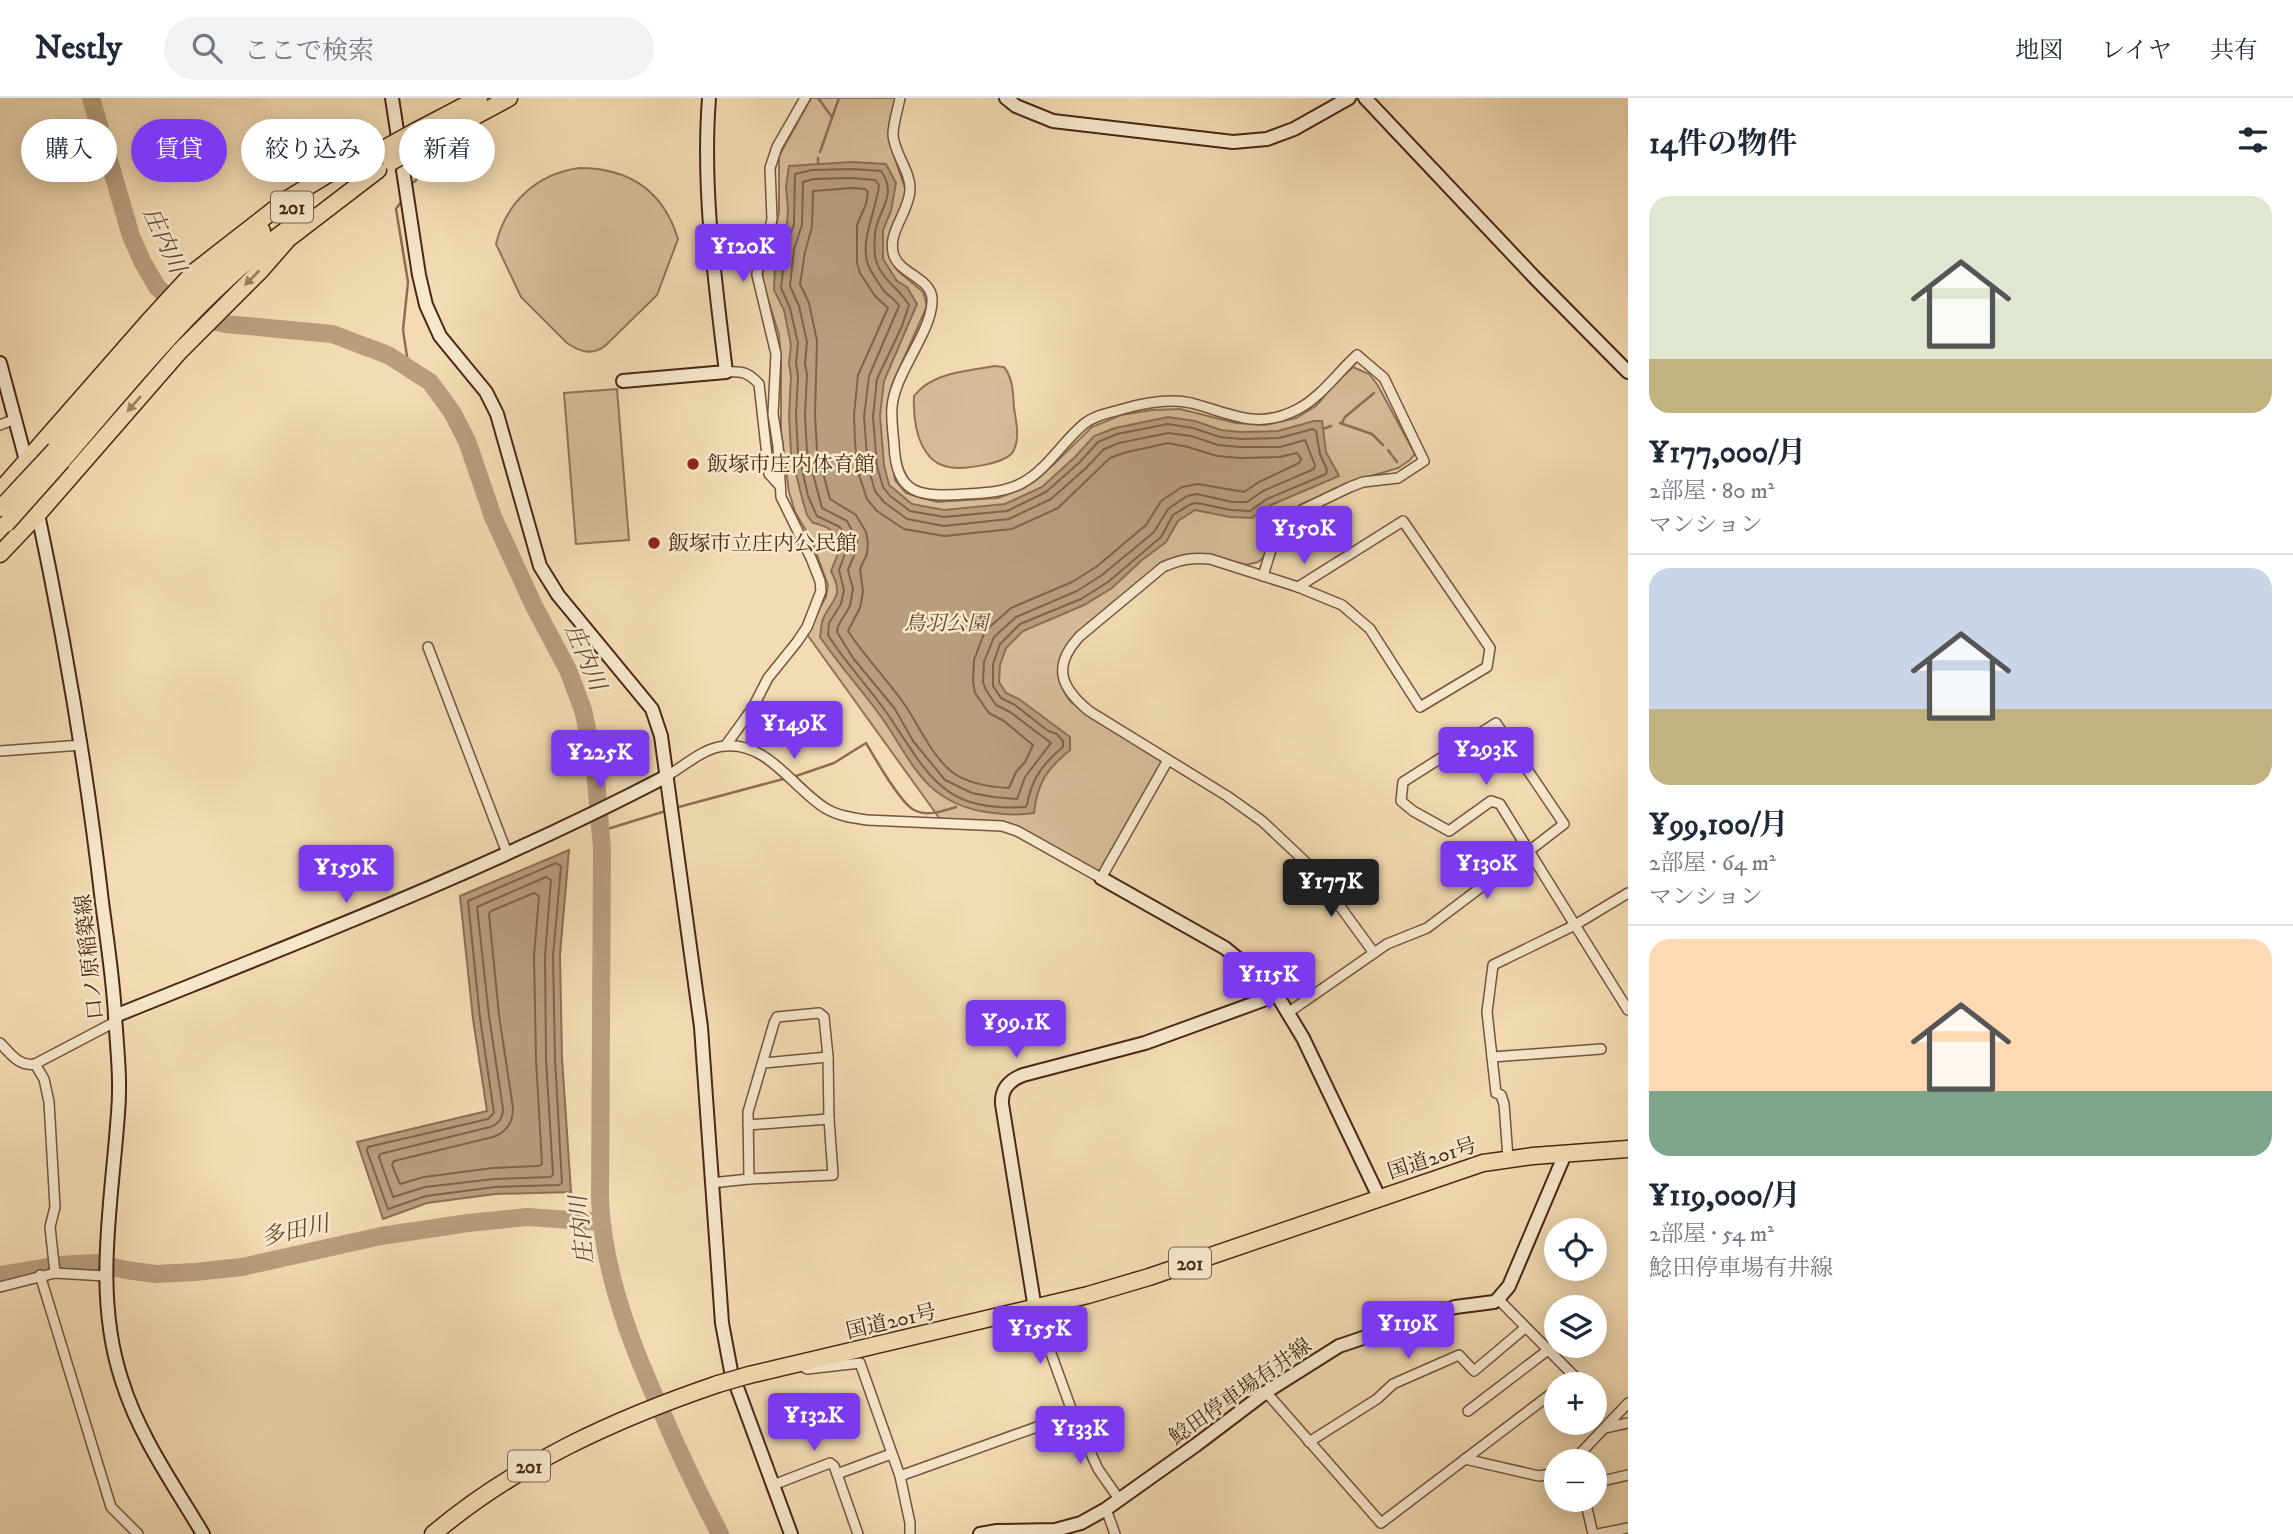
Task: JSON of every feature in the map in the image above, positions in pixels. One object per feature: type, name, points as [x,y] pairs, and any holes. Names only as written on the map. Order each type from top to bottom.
[{"type":"highway","name":"201","points":[[447,119],[479,98]]},
{"type":"highway","name":"201","points":[[461,119],[509,98]]},
{"type":"highway","points":[[0,554],[38,514],[205,281],[289,198],[315,182]]},
{"type":"highway","name":"201","points":[[2,518],[163,337],[205,281],[268,243],[350,182]]},
{"type":"highway","points":[[0,491],[26,461],[163,337],[230,300],[288,239],[355,182]]},
{"type":"highway","name":"国道201号","points":[[433,1534],[483,1496],[531,1465],[585,1436],[718,1384],[1035,1308],[1149,1277],[1457,1171],[1508,1158],[1628,1149]]},
{"type":"street","points":[[392,98],[419,275],[426,304],[440,336],[486,392],[497,414],[540,566],[558,595],[652,709],[661,736],[701,1027],[722,1323],[731,1371],[791,1534]]},
{"type":"street","points":[[726,745],[752,709],[768,678],[807,626],[821,591],[811,558],[781,497],[773,414],[776,354],[757,275],[759,254],[772,219],[770,168],[777,147],[805,98]]},
{"type":"street","points":[[900,98],[893,135],[910,186],[909,200],[893,235],[892,249],[900,264],[926,285],[932,299],[929,316],[897,386],[892,406],[894,459],[897,473],[906,486],[912,490],[940,495],[1004,490],[1034,476],[1084,424],[1099,415],[1131,407],[1165,401],[1190,403],[1225,415],[1252,420],[1275,418],[1314,398],[1357,355],[1384,378],[1424,461],[1398,478],[1357,484],[1324,498],[1287,521],[1276,536],[1263,576]]},
{"type":"street","points":[[1006,98],[1016,106],[1053,121],[1233,142],[1276,136],[1294,129],[1349,98]]},
{"type":"street","points":[[1365,98],[1628,372]]},
{"type":"street","points":[[708,100],[708,180],[714,267],[726,372]]},
{"type":"street","name":"口ノ原稲築線","points":[[0,363],[26,461],[71,676],[95,838],[116,1019],[118,1112],[105,1276],[111,1331],[121,1381],[157,1458],[203,1534]]},
{"type":"street","points":[[623,381],[743,371],[752,376],[759,384],[769,474],[780,486]]},
{"type":"street","points":[[0,425],[15,419]]},
{"type":"street","points":[[1298,587],[1403,520],[1490,649],[1487,667],[1420,706],[1370,629],[1342,605],[1298,587],[1210,559],[1195,557],[1177,561],[1155,574],[1080,636],[1068,648],[1063,659],[1063,672],[1068,691],[1089,711],[1227,796],[1262,821],[1312,868],[1374,953]]},
{"type":"street","points":[[428,647],[507,853]]},
{"type":"street","points":[[1289,1012],[1387,944],[1427,928],[1530,851],[1564,824],[1496,723],[1403,782],[1401,801],[1413,811],[1449,831],[1491,801],[1500,804],[1530,851],[1628,1010]]},
{"type":"street","points":[[0,751],[82,745]]},
{"type":"street","points":[[0,1043],[20,1063],[27,1066],[35,1064],[116,1019],[507,853],[628,796],[704,753],[726,745],[755,752],[768,759],[827,810],[847,817],[1002,826],[1017,831],[1225,948],[1277,995],[1289,1012],[1379,1198]]},
{"type":"street","points":[[1101,878],[1168,760]]},
{"type":"street","points":[[1508,1158],[1504,1104],[1501,1096],[1496,1093],[1487,1012],[1493,965],[1575,925],[1627,895]]},
{"type":"street","points":[[1119,1499],[1098,1469],[1073,1414],[1035,1308],[1002,1104],[1003,1090],[1014,1079],[1023,1075],[1145,1043],[1277,995]]},
{"type":"street","points":[[710,1183],[833,1175],[828,1058],[824,1017],[819,1013],[777,1017],[748,1112],[749,1179]]},
{"type":"street","points":[[1492,1057],[1601,1049]]},
{"type":"street","points":[[764,1063],[828,1058]]},
{"type":"street","points":[[35,1064],[44,1079],[49,1102],[55,1207],[50,1227],[55,1272]]},
{"type":"street","points":[[748,1125],[829,1119]]},
{"type":"street","points":[[1544,1346],[1498,1299],[1509,1286],[1565,1154]]},
{"type":"street","points":[[0,1287],[55,1272],[105,1276]]},
{"type":"street","points":[[40,1275],[111,1507],[138,1534]]},
{"type":"street","name":"鯰田停車場有井線","points":[[980,1534],[997,1531],[1055,1531],[1081,1523],[1106,1509],[1266,1392],[1339,1346],[1434,1313],[1498,1299]]},
{"type":"street","points":[[1309,1442],[1377,1399],[1393,1384],[1459,1355],[1474,1371],[1525,1328]]},
{"type":"street","points":[[1468,1411],[1544,1353]]},
{"type":"street","points":[[1556,1358],[1570,1372]]},
{"type":"street","points":[[798,1364],[807,1369],[860,1363],[900,1476],[910,1534]]},
{"type":"street","points":[[1266,1392],[1381,1523],[1544,1399]]},
{"type":"street","points":[[1607,1424],[1628,1403]]},
{"type":"street","points":[[900,1476],[1073,1414]]},
{"type":"street","points":[[1607,1427],[1628,1423]]},
{"type":"street","points":[[1584,1449],[1597,1435]]},
{"type":"street","points":[[837,1474],[891,1454]]},
{"type":"street","points":[[1465,1459],[1544,1475]]},
{"type":"street","points":[[773,1485],[830,1463],[834,1466],[858,1534]]},
{"type":"street","points":[[1607,1480],[1628,1475]]},
{"type":"street","points":[[1106,1509],[1115,1534]]},
{"type":"street","points":[[1589,1512],[1595,1534],[1628,1528]]},
{"type":"green space","name":"鳥羽公園","points":[[811,98],[896,98],[892,150],[906,191],[890,256],[898,271],[923,292],[927,306],[892,385],[888,409],[888,432],[895,480],[906,493],[937,502],[998,498],[1024,488],[1053,465],[1092,427],[1121,415],[1180,409],[1236,423],[1265,425],[1296,418],[1316,406],[1353,367],[1369,374],[1377,384],[1415,454],[1398,468],[1351,482],[1300,505],[1275,524],[1264,557],[1258,562],[1246,565],[1220,558],[1169,561],[1066,647],[1059,669],[1063,689],[1071,702],[1161,760],[1160,769],[1101,870],[1096,872],[1002,823],[940,819],[806,633],[826,597],[828,585],[811,539],[795,512],[789,492],[781,431],[779,335],[762,280],[764,261],[773,239],[779,212],[779,156]]},
{"type":"green space","points":[[579,168],[613,172],[642,185],[663,207],[678,239],[657,295],[606,345],[591,352],[577,349],[567,343],[521,297],[496,244],[507,215],[526,192],[550,176]]},
{"type":"green space","points":[[994,366],[1004,367],[1011,381],[1017,429],[1014,450],[1003,459],[974,467],[949,467],[936,462],[921,444],[915,420],[914,396],[930,382],[940,378]]},
{"type":"green space","points":[[617,389],[629,540],[576,544],[564,393]]},
{"type":"water","name":"鳥羽公園","points":[[852,162],[886,164],[896,183],[891,211],[883,230],[883,259],[897,281],[907,287],[917,304],[884,381],[880,416],[884,465],[889,485],[912,504],[944,510],[1005,504],[1042,487],[1094,436],[1115,428],[1168,417],[1241,432],[1278,431],[1322,421],[1326,452],[1339,476],[1271,505],[1252,518],[1195,510],[1178,521],[1166,542],[1112,588],[1084,605],[1023,631],[1006,648],[1000,665],[999,682],[1006,693],[1019,699],[1070,737],[1070,750],[1044,777],[1034,813],[980,811],[961,805],[932,788],[820,637],[823,619],[837,593],[831,571],[842,544],[834,532],[813,523],[807,515],[791,453],[791,345],[784,310],[774,290],[775,265],[787,223],[786,186],[789,166]]},
{"type":"water","points":[[569,850],[560,955],[562,1058],[571,1192],[495,1194],[427,1203],[383,1219],[357,1142],[487,1111],[473,1019],[460,896]]},
{"type":"waterway","name":"庄内川","points":[[91,98],[131,236],[157,287],[180,309],[226,324],[332,334],[388,355],[430,382],[452,412],[467,441],[493,517],[534,606],[568,670],[583,710],[594,759],[602,848],[600,1201],[607,1257],[622,1312],[641,1365],[684,1462],[720,1534]]},
{"type":"waterway","points":[[818,98],[832,117]]},
{"type":"waterway","points":[[820,152],[839,98]]},
{"type":"waterway","points":[[818,158],[818,163]]},
{"type":"waterway","points":[[401,202],[396,209],[408,282],[403,330],[409,370]]},
{"type":"waterway","points":[[1342,423],[1345,417],[1374,393]]},
{"type":"waterway","points":[[1340,423],[1372,434],[1383,445]]},
{"type":"waterway","points":[[1323,429],[1331,426]]},
{"type":"waterway","points":[[1388,450],[1397,462]]},
{"type":"waterway","points":[[793,777],[834,763],[866,743],[908,806],[919,812],[930,813],[956,807]]},
{"type":"waterway","points":[[675,808],[787,778]]},
{"type":"waterway","points":[[601,831],[669,810]]},
{"type":"waterway","name":"多田川","points":[[0,1275],[60,1265],[95,1263],[156,1274],[195,1272],[242,1267],[381,1236],[468,1223],[527,1217],[601,1222]]},
{"type":"place","name":"飯塚市庄内体育館","points":[[693,464]]},
{"type":"place","name":"飯塚市立庄内公民館","points":[[654,543]]}]
